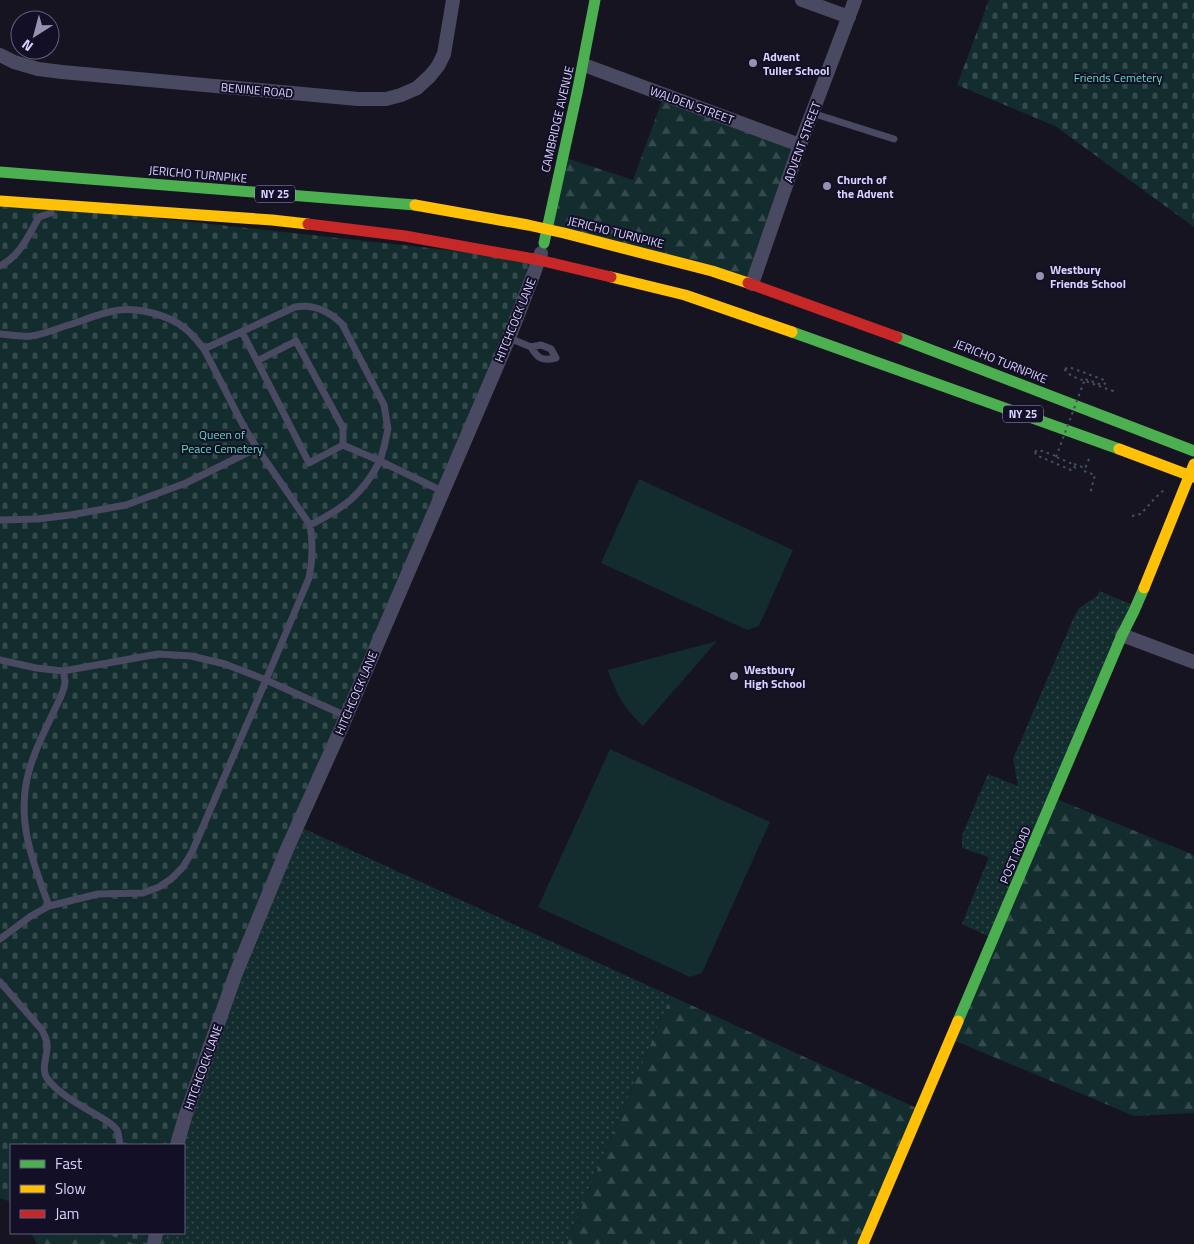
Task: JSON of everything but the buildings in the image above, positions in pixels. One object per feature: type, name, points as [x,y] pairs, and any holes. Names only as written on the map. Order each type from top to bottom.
[{"type":"main road","name":"CAMBRIDGE AVENUE","points":[[544,243],[549,230],[555,193],[584,65],[594,0]]},
{"type":"main road","name":"JERICHO TURNPIKE","points":[[0,172],[422,206],[549,230],[702,268],[752,284],[926,346],[1194,451]]},
{"type":"main road","name":"NY 25","points":[[0,201],[272,220],[405,236],[539,260],[685,295],[854,345],[1191,476]]},
{"type":"main road","points":[[854,345],[861,323]]},
{"type":"main road","name":"POST ROAD","points":[[863,1244],[1122,635],[1134,611],[1191,476],[1194,464]]},
{"type":"street","name":"BENINE ROAD","points":[[0,55],[14,62],[38,69],[62,72],[386,99],[417,88],[438,66],[444,54],[453,0]]},
{"type":"street","points":[[802,0],[849,17]]},
{"type":"street","name":"ADVENT STREET","points":[[752,284],[800,145],[855,0]]},
{"type":"street","name":"WALDEN STREET","points":[[584,65],[800,145]]},
{"type":"street","name":"HITCHCOCK LANE","points":[[177,1144],[185,1117],[236,974],[288,849],[509,338],[544,243]]},
{"type":"street","points":[[1122,635],[1194,662]]},
{"type":"lane","points":[[812,113],[894,139]]},
{"type":"lane","points":[[0,266],[20,249],[29,237],[39,217],[83,207]]},
{"type":"lane","points":[[204,349],[295,306],[314,307],[324,310],[342,324],[384,405],[388,429],[380,461],[371,478],[358,494],[326,517],[310,524]]},
{"type":"lane","points":[[0,334],[30,336],[110,312],[128,309],[145,311],[180,325],[204,349],[244,427],[310,524],[313,542],[310,578],[192,852],[183,867],[171,879],[159,887],[143,893],[98,894],[48,906],[0,939]]},
{"type":"lane","points":[[242,332],[309,463],[343,445]]},
{"type":"lane","points":[[509,338],[531,347]]},
{"type":"lane","points":[[256,361],[296,341],[344,428],[343,445]]},
{"type":"lane","points":[[343,445],[442,491]]},
{"type":"lane","points":[[0,520],[62,516],[126,504],[186,483],[257,448]]},
{"type":"lane","points":[[0,660],[36,668],[63,671],[158,654],[191,656],[225,664],[346,716]]},
{"type":"lane","points":[[48,906],[30,854],[25,828],[24,799],[26,779],[34,756],[66,681],[63,671]]},
{"type":"lane","points":[[0,982],[42,1030],[46,1038],[48,1048],[44,1061],[44,1070],[46,1077],[75,1102],[116,1129],[120,1144]]},
{"type":"path","points":[[1090,494],[1095,475],[1084,471],[1085,468],[1039,450],[1034,452],[1036,456],[1071,470],[1075,468],[1073,464],[1056,457],[1085,379],[1102,385],[1106,383],[1104,380],[1069,367],[1066,368],[1066,372],[1074,377],[1113,391],[1111,396]]},
{"type":"path","points":[[1085,468],[1089,459]]},
{"type":"path","points":[[1132,516],[1141,514],[1164,490]]},
{"type":"green space","name":"Friends Cemetery","points":[[989,0],[1194,0],[1194,227],[1055,126],[957,85]]},
{"type":"green space","points":[[664,95],[800,145],[752,284],[549,229],[563,157],[633,180]]},
{"type":"green space","name":"Queen of Peace Cemetery","points":[[0,201],[539,260],[287,849],[177,1144],[10,1144],[10,1202],[0,1198]]},
{"type":"green space","points":[[639,479],[793,550],[759,626],[747,630],[601,563]]},
{"type":"green space","points":[[1099,591],[1136,606],[994,939],[962,924],[990,854],[988,857],[962,848],[962,835],[988,774],[1018,786],[1013,759],[1073,619],[1079,608],[1097,596]]},
{"type":"green space","points":[[717,641],[643,726],[621,700],[608,670]]},
{"type":"green space","points":[[610,749],[770,822],[702,973],[690,977],[538,907]]},
{"type":"green space","points":[[1054,798],[1194,855],[1194,1113],[1134,1116],[951,1039]]},
{"type":"green space","points":[[298,826],[671,996],[566,1244],[154,1244],[156,1234],[185,1234],[185,1144],[177,1144]]},
{"type":"green space","points":[[671,996],[921,1110],[863,1244],[566,1244]]},
{"type":"green space","points":[[32,1234],[129,1234],[144,1244],[37,1244]]},
{"type":"green space","points":[[106,1234],[156,1234],[154,1244],[135,1244]]},
{"type":"traffic: fast","points":[[544,243],[595,0]]},
{"type":"traffic: fast","points":[[0,172],[415,205]]},
{"type":"traffic: fast","points":[[792,332],[1119,449]]},
{"type":"traffic: fast","points":[[897,337],[1194,451]]},
{"type":"traffic: fast","points":[[958,1021],[1122,635],[1144,588]]},
{"type":"traffic: slow","points":[[0,201],[308,224]]},
{"type":"traffic: slow","points":[[415,205],[564,233],[712,271],[748,283]]},
{"type":"traffic: slow","points":[[611,277],[685,295],[792,332]]},
{"type":"traffic: slow","points":[[1119,449],[1194,477]]},
{"type":"traffic: slow","points":[[1144,588],[1194,464]]},
{"type":"traffic: slow","points":[[863,1244],[958,1021]]},
{"type":"traffic: jam","points":[[308,224],[405,236],[539,260],[611,277]]},
{"type":"traffic: jam","points":[[748,283],[897,337]]},
{"type":"place","name":"Advent Tuller School","points":[[753,63]]},
{"type":"place","name":"Church of the Advent","points":[[827,186]]},
{"type":"place","name":"Westbury Friends School","points":[[1040,276]]},
{"type":"place","name":"Westbury High School","points":[[734,676]]}]
